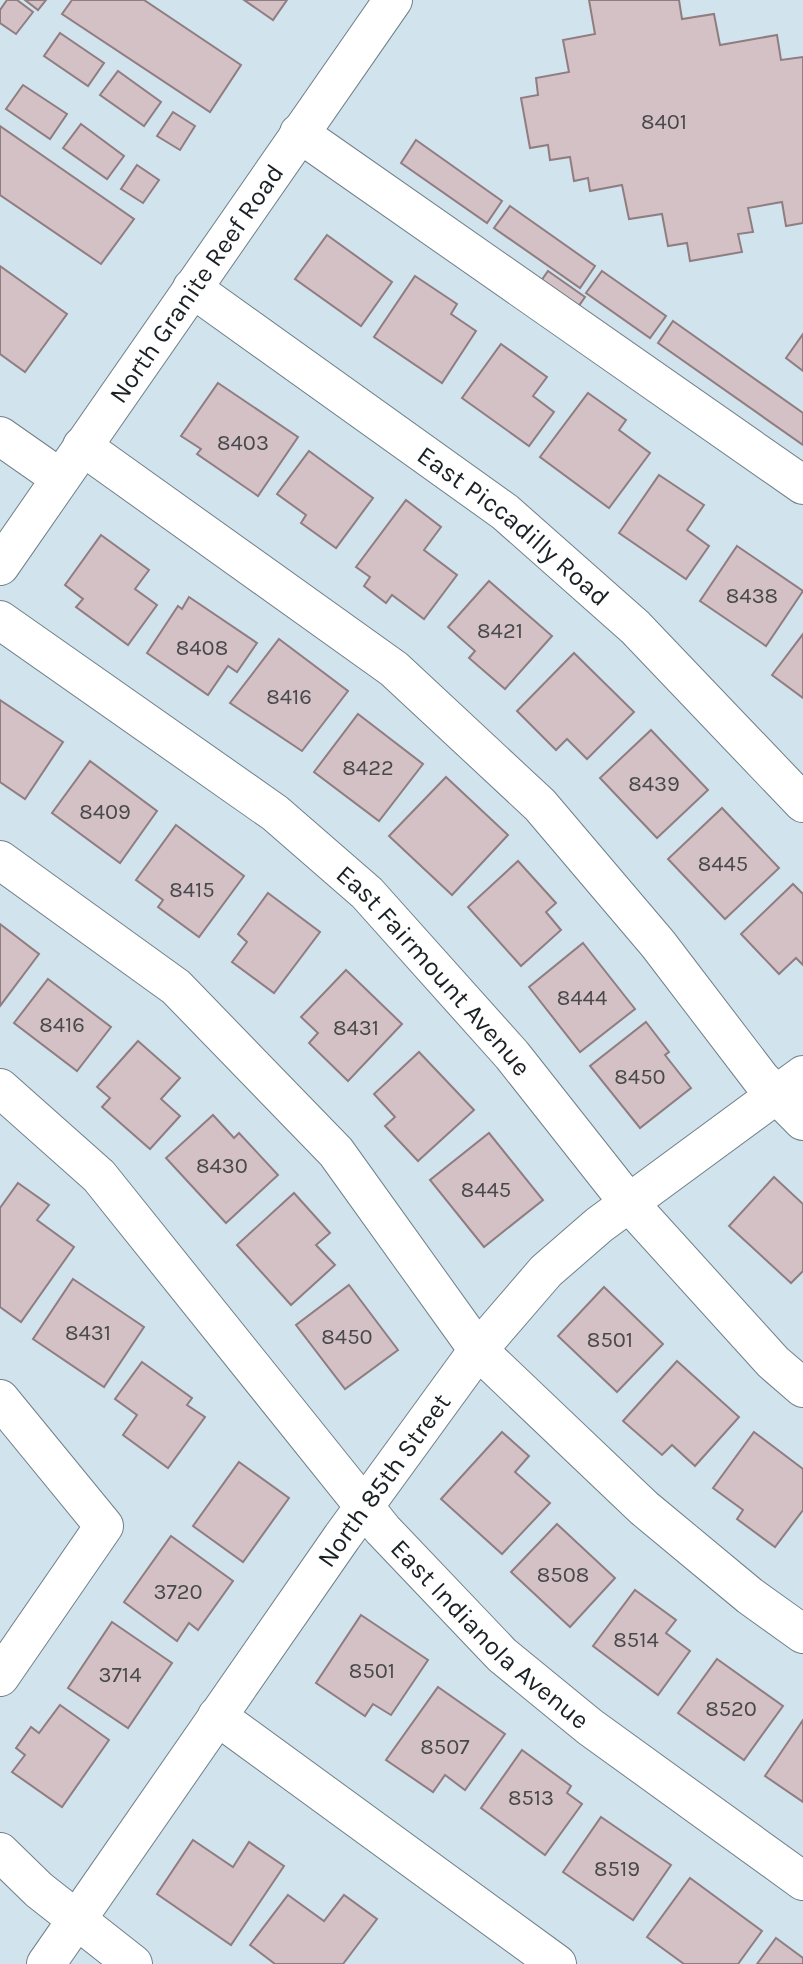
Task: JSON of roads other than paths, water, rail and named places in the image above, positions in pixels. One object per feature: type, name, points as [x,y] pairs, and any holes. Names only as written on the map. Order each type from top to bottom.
[{"type":"street","name":"North Granite Reef Road","points":[[0,566],[393,0]]},
{"type":"street","points":[[299,133],[803,485]]},
{"type":"street","name":"East Piccadilly Road","points":[[192,288],[505,512],[635,627],[803,803]]},
{"type":"street","points":[[0,436],[60,478]]},
{"type":"street","points":[[82,446],[394,669],[540,805],[794,1098]]},
{"type":"street","name":"East Fairmount Avenue","points":[[0,620],[275,813],[367,893],[512,1055],[628,1202],[747,1334],[803,1388]]},
{"type":"street","points":[[0,860],[176,987],[336,1152],[478,1350],[644,1508],[750,1596],[803,1634]]},
{"type":"street","name":"East Indianola Avenue","points":[[0,1088],[99,1176],[364,1507],[502,1655],[601,1736],[803,1881]]},
{"type":"street","name":"North 85th Street","points":[[46,1964],[364,1507],[478,1350],[546,1271],[628,1202],[794,1098]]},
{"type":"street","points":[[0,1399],[104,1526],[0,1677]]},
{"type":"street","points":[[217,1716],[557,1964]]},
{"type":"street","points":[[0,1852],[77,1921],[133,1964]]}]
